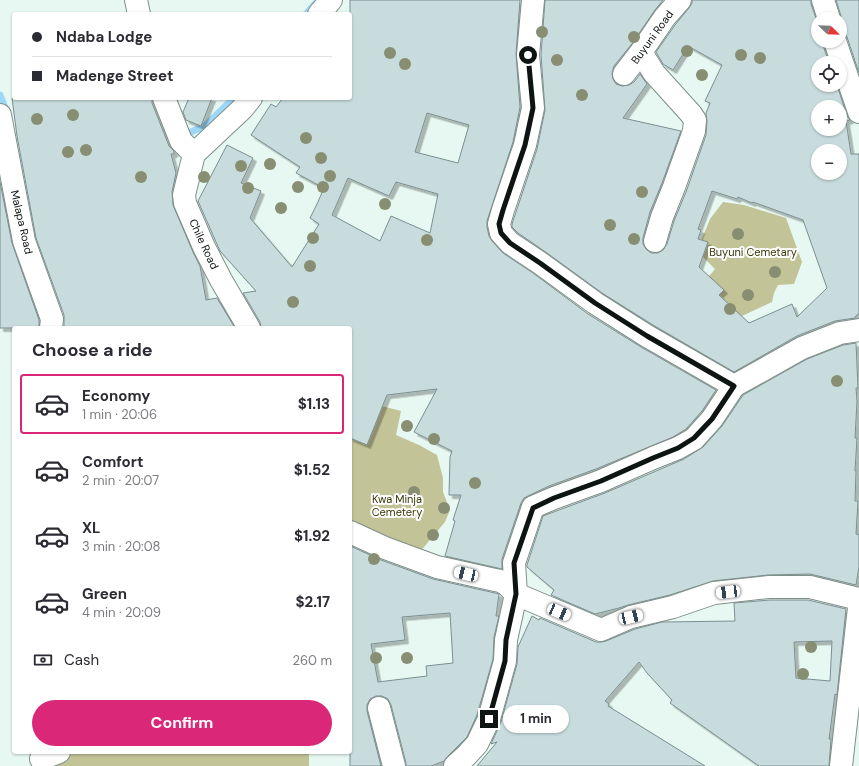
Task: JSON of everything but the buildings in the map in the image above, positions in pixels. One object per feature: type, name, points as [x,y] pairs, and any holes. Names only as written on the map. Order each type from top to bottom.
[{"type":"street","points":[[136,0],[139,12]]},
{"type":"street","points":[[321,12],[331,0]]},
{"type":"street","points":[[533,0],[528,55],[533,108],[525,145],[499,224],[501,233],[510,243],[595,303],[647,336],[734,386]]},
{"type":"street","name":"Buyuni Road","points":[[624,74],[665,17],[680,0]]},
{"type":"street","points":[[823,0],[827,12]]},
{"type":"street","points":[[837,48],[859,112]]},
{"type":"street","points":[[641,52],[654,73],[691,114],[694,120],[694,131],[662,217],[655,241]]},
{"type":"street","points":[[165,100],[181,141],[194,154],[242,109],[249,100]]},
{"type":"street","name":"Malapa Road","points":[[0,115],[24,241],[52,319],[51,326]]},
{"type":"street","name":"Chile Road","points":[[194,154],[184,195],[185,203],[204,247],[248,326]]},
{"type":"street","points":[[455,766],[477,744],[489,719],[505,661],[506,640],[516,594],[514,563],[533,508],[554,498],[601,481],[678,448],[694,438],[712,419],[734,386],[802,348],[840,333],[859,330]]},
{"type":"street","points":[[352,533],[385,548],[438,567],[501,581],[508,585],[516,594],[601,630],[631,617],[673,607],[714,593],[769,587],[810,587],[859,599]]},
{"type":"street","points":[[841,766],[859,608]]},
{"type":"street","points":[[379,708],[394,766]]},
{"type":"green space","name":"Buyuni Cemetary","points":[[723,202],[744,205],[786,218],[802,262],[794,284],[778,285],[772,302],[716,328],[706,280],[715,269],[697,251],[710,219]]},
{"type":"green space","name":"Kwa Minja Cemetery","points":[[374,404],[401,411],[396,435],[437,455],[443,478],[443,492],[450,510],[445,522],[419,553],[352,528],[352,434]]},
{"type":"green space","points":[[36,754],[309,754],[309,766],[35,766]]},
{"type":"waterway","points":[[308,12],[315,4]]},
{"type":"waterway","points":[[0,95],[7,113]]},
{"type":"waterway","points":[[183,130],[186,134],[205,126],[232,100]]},
{"type":"route","points":[[489,719],[505,661],[506,640],[516,594],[514,563],[533,508],[554,498],[601,481],[678,448],[694,438],[712,419],[734,386],[647,336],[595,303],[510,243],[501,233],[499,224],[525,145],[533,108],[528,55]]}]
